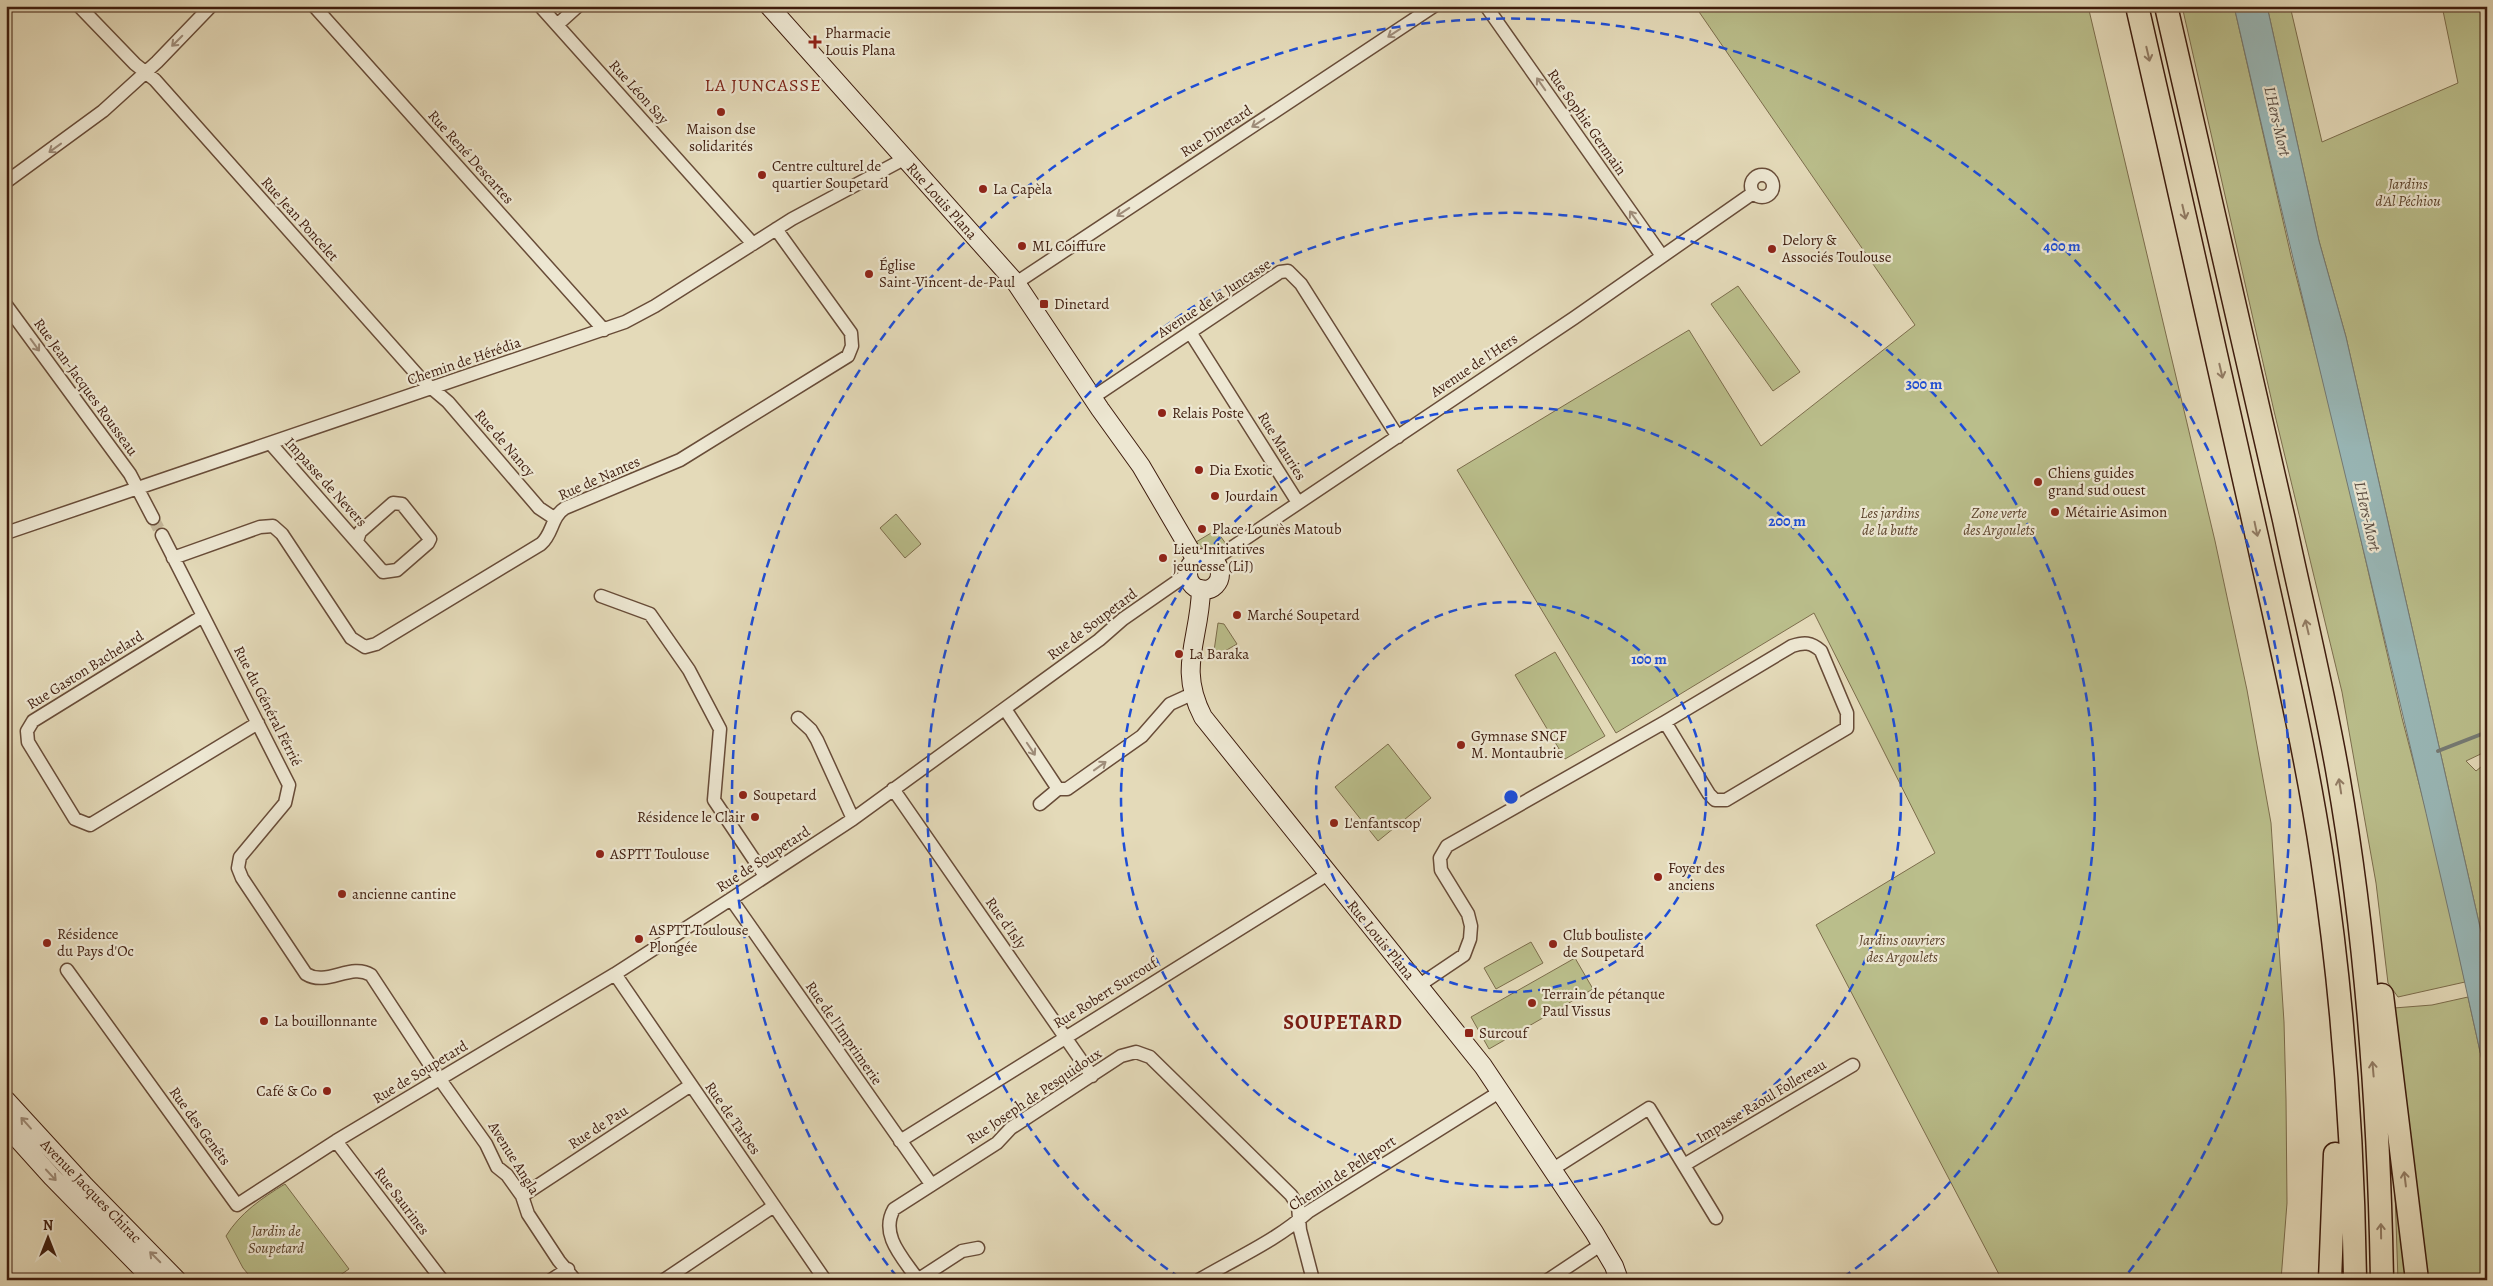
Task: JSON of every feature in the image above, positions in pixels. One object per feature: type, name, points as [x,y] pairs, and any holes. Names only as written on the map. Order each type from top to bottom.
[{"type":"highway","points":[[2137,6],[2242,464],[2311,788],[2332,935],[2347,1102],[2355,1280]]},
{"type":"highway","points":[[2166,6],[2310,639],[2329,726],[2345,818],[2359,918],[2375,1090],[2382,1280]]},
{"type":"highway","points":[[2345,818],[2364,899],[2380,981],[2417,1280]]},
{"type":"highway","points":[[2330,1280],[2336,1178],[2335,1118],[2347,1102]]},
{"type":"street","name":"Rue Jean Poncelet","points":[[79,6],[155,80],[431,389]]},
{"type":"street","points":[[6,182],[103,111],[211,6]]},
{"type":"street","name":"Rue René Descartes","points":[[314,6],[604,330]]},
{"type":"street","name":"Rue Léon Say","points":[[540,6],[753,244]]},
{"type":"street","points":[[557,25],[578,6]]},
{"type":"street","name":"Rue Louis Plana","points":[[769,6],[1016,283],[1092,398],[1204,560]]},
{"type":"street","name":"Rue Dinetard","points":[[1016,283],[1434,6]]},
{"type":"street","name":"Rue Sophie Germain","points":[[1486,6],[1662,256]]},
{"type":"street","name":"Chemin de Hérédia","points":[[6,533],[604,330],[654,306],[776,229],[904,158]]},
{"type":"street","name":"Avenue de l'Hers","points":[[1204,560],[1398,437],[1753,193]]},
{"type":"street","name":"Rue de Nantes","points":[[173,558],[260,527],[272,526],[282,534],[351,638],[360,645],[371,646],[541,544],[548,536],[554,518],[565,508],[680,460],[848,356],[852,346],[851,333],[776,229]]},
{"type":"street","name":"Avenue de la Juncasse","points":[[1092,398],[1280,272],[1288,272],[1301,284],[1398,437]]},
{"type":"street","name":"Rue Jean-Jacques Rousseau","points":[[6,306],[130,474],[137,488]]},
{"type":"street","name":"Rue Mauries","points":[[1190,332],[1298,501]]},
{"type":"street","name":"Rue de Nancy","points":[[431,389],[460,415],[539,508],[554,518]]},
{"type":"street","name":"Impasse de Nevers","points":[[270,444],[348,535],[357,540],[361,549],[380,570],[388,573],[397,570],[428,543],[430,539],[402,504],[393,503],[360,532],[357,540]]},
{"type":"street","points":[[137,488],[153,518]]},
{"type":"street","name":"Rue du Général Férrié","points":[[162,535],[288,780],[289,791],[285,803],[242,853],[238,868],[242,878],[306,974],[317,978],[361,971],[372,975],[440,1079]]},
{"type":"street","points":[[1204,560],[1219,570],[1218,581],[1210,589],[1201,590],[1192,585],[1188,576],[1191,565],[1204,560]]},
{"type":"street","name":"Rue de Soupetard","points":[[336,1141],[615,974],[853,819],[1099,640],[1123,619],[1182,578],[1188,576]]},
{"type":"street","name":"Rue Louis Plana","points":[[1201,590],[1190,664],[1192,694],[1203,717],[1501,1091],[1602,1244],[1619,1280]]},
{"type":"street","points":[[601,596],[650,614],[690,670],[720,730],[714,800],[765,876]]},
{"type":"street","name":"Rue Gaston Bachelard","points":[[203,616],[33,721],[27,732],[28,742],[75,819],[90,825],[258,723]]},
{"type":"street","points":[[1418,986],[1464,955],[1470,940],[1471,926],[1468,914],[1441,870],[1440,858],[1447,846],[1665,722],[1792,646],[1804,642],[1814,645],[1821,651],[1847,713],[1847,728],[1726,800],[1716,800],[1709,794],[1665,722]]},
{"type":"street","points":[[1040,804],[1058,789],[1067,789],[1142,736],[1170,704],[1192,694]]},
{"type":"street","points":[[1005,709],[1058,789]]},
{"type":"street","points":[[798,718],[812,730],[818,740],[853,819]]},
{"type":"street","name":"Rue d'Isly","points":[[893,789],[1092,1076]]},
{"type":"street","name":"Rue Robert Surcouf","points":[[900,1141],[1065,1036],[1328,874]]},
{"type":"street","name":"Rue de l'Imprimerie","points":[[731,899],[931,1184]]},
{"type":"street","name":"Rue des Genêts","points":[[67,970],[237,1205],[336,1141]]},
{"type":"street","name":"Rue de Tarbes","points":[[615,974],[825,1280]]},
{"type":"street","name":"Rue Joseph de Pesquidoux","points":[[918,1280],[893,1242],[888,1221],[898,1206],[997,1143],[1011,1128],[1128,1053],[1136,1052],[1150,1057],[1292,1195],[1298,1206],[1299,1219],[1313,1280]]},
{"type":"street","name":"Impasse Raoul Follereau","points":[[1684,1165],[1853,1065]]},
{"type":"street","name":"Avenue Angla","points":[[440,1079],[486,1144],[497,1167],[507,1175],[522,1196],[528,1214],[559,1261],[568,1269],[575,1280]]},
{"type":"street","name":"Rue de Pau","points":[[522,1196],[691,1085]]},
{"type":"street","name":"Chemin de Pelleport","points":[[1199,1280],[1234,1262],[1308,1212],[1501,1091]]},
{"type":"street","name":"Avenue Jacques Chirac","points":[[6,1100],[85,1186],[178,1280]]},
{"type":"street","points":[[1553,1169],[1649,1108],[1716,1218]]},
{"type":"street","name":"Avenue Jacques Chirac","points":[[6,1126],[52,1177],[153,1280]]},
{"type":"street","name":"Rue Saurines","points":[[336,1141],[442,1280]]},
{"type":"street","points":[[664,1280],[774,1206]]},
{"type":"street","points":[[1548,1280],[1602,1244]]},
{"type":"street","points":[[922,1280],[922,1277],[962,1251],[978,1248]]},
{"type":"street","points":[[551,1280],[568,1269]]},
{"type":"green space","name":"Zone verte des Argoulets","points":[[1695,6],[2088,6],[2215,541],[2247,690],[2271,823],[2284,1022],[2286,1099],[2287,1203],[2281,1280],[2002,1280],[1816,925],[1935,853],[1814,613],[1616,733],[1457,470],[1689,330],[1761,446],[1915,325]]},
{"type":"green space","points":[[2182,6],[2234,6],[2291,256],[2335,427],[2402,718],[2434,841],[2465,982],[2398,997],[2388,983],[2376,883],[2342,692],[2274,411]]},
{"type":"green space","name":"Jardins d'Al Péchiou","points":[[2267,6],[2290,6],[2322,142],[2458,83],[2442,6],[2487,6],[2487,543],[2485,544],[2487,550],[2487,751],[2466,761],[2476,771],[2487,762],[2487,958],[2346,337],[2319,241]]},
{"type":"green space","points":[[1738,286],[1800,372],[1773,391],[1711,304]]},
{"type":"green space","points":[[896,514],[921,544],[905,558],[880,528]]},
{"type":"green space","points":[[1216,530],[1226,544],[1218,548],[1207,549],[1196,542]]},
{"type":"green space","points":[[1218,623],[1224,624],[1237,644],[1213,658]]},
{"type":"green space","points":[[1555,652],[1605,736],[1565,759],[1515,675]]},
{"type":"green space","points":[[1388,744],[1431,798],[1378,841],[1335,787]]},
{"type":"green space","name":"Terrain de pétanque Paul Vissus","points":[[1531,942],[1543,963],[1496,989],[1484,968]]},
{"type":"green space","name":"Terrain de pétanque Paul Vissus","points":[[1575,958],[1593,989],[1489,1049],[1471,1017]]},
{"type":"green space","points":[[2468,997],[2487,1083],[2487,1280],[2426,1280],[2394,1008],[2432,1005]]},
{"type":"green space","name":"Jardin de Soupetard","points":[[285,1184],[349,1269],[333,1280],[253,1280],[243,1268],[226,1236],[238,1220],[252,1207]]},
{"type":"green space","points":[[2400,1192],[2409,1280],[2398,1280],[2395,1193]]},
{"type":"water","name":"L'Hers-Mort","points":[[2234,6],[2267,6],[2319,241],[2346,337],[2487,958],[2487,1083],[2426,813]]},
{"type":"waterway","points":[[2438,751],[2487,732]]},
{"type":"tunnel","points":[[153,518],[162,535]]},
{"type":"place","name":"Pharmacie Louis Plana","points":[[815,42]]},
{"type":"place","name":"Maison dse solidarités","points":[[721,112]]},
{"type":"place","name":"Centre culturel de quartier Soupetard","points":[[762,175]]},
{"type":"place","name":"La Capèla","points":[[983,189]]},
{"type":"place","name":"ML Coiffure","points":[[1022,246]]},
{"type":"place","name":"Delory & Associés Toulouse","points":[[1772,249]]},
{"type":"place","name":"Église Saint-Vincent-de-Paul","points":[[869,274]]},
{"type":"place","name":"Dinetard","points":[[1044,304]]},
{"type":"place","name":"Relais Poste","points":[[1162,413]]},
{"type":"place","name":"Dia Exotic","points":[[1199,470]]},
{"type":"place","name":"Chiens guides grand sud ouest","points":[[2038,482]]},
{"type":"place","name":"Jourdain","points":[[1215,496]]},
{"type":"place","name":"Métairie Asimon","points":[[2055,512]]},
{"type":"place","name":"Place Lounès Matoub","points":[[1202,529]]},
{"type":"place","name":"Lieu Initiatives jeunesse (LiJ)","points":[[1163,558]]},
{"type":"place","name":"Marché Soupetard","points":[[1237,615]]},
{"type":"place","name":"La Baraka","points":[[1179,654]]},
{"type":"place","name":"Gymnase SNCF M. Montaubrie","points":[[1461,745]]},
{"type":"place","name":"Soupetard","points":[[743,795]]},
{"type":"place","name":"Résidence le Clair","points":[[755,817]]},
{"type":"place","name":"L'enfantscop'","points":[[1334,823]]},
{"type":"place","name":"ASPTT Toulouse","points":[[600,854]]},
{"type":"place","name":"Foyer des anciens","points":[[1658,877]]},
{"type":"place","name":"ancienne cantine","points":[[342,894]]},
{"type":"place","name":"ASPTT Toulouse Plongée","points":[[639,939]]},
{"type":"place","name":"Résidence du Pays d'Oc","points":[[47,943]]},
{"type":"place","name":"Club bouliste de Soupetard","points":[[1553,944]]},
{"type":"place","name":"Terrain de pétanque Paul Vissus","points":[[1532,1003]]},
{"type":"place","name":"La bouillonnante","points":[[264,1021]]},
{"type":"place","name":"Surcouf","points":[[1469,1033]]},
{"type":"place","name":"Café & Co","points":[[327,1091]]},
{"type":"district","name":"LA JUNCASSE","points":[[763,85]]},
{"type":"district","name":"SOUPETARD","points":[[1343,1022]]},
{"type":"park label","name":"Les jardins de la butte","points":[[1890,522]]},
{"type":"park label","name":"Jardins ouvriers des Argoulets","points":[[1902,948]]}]
